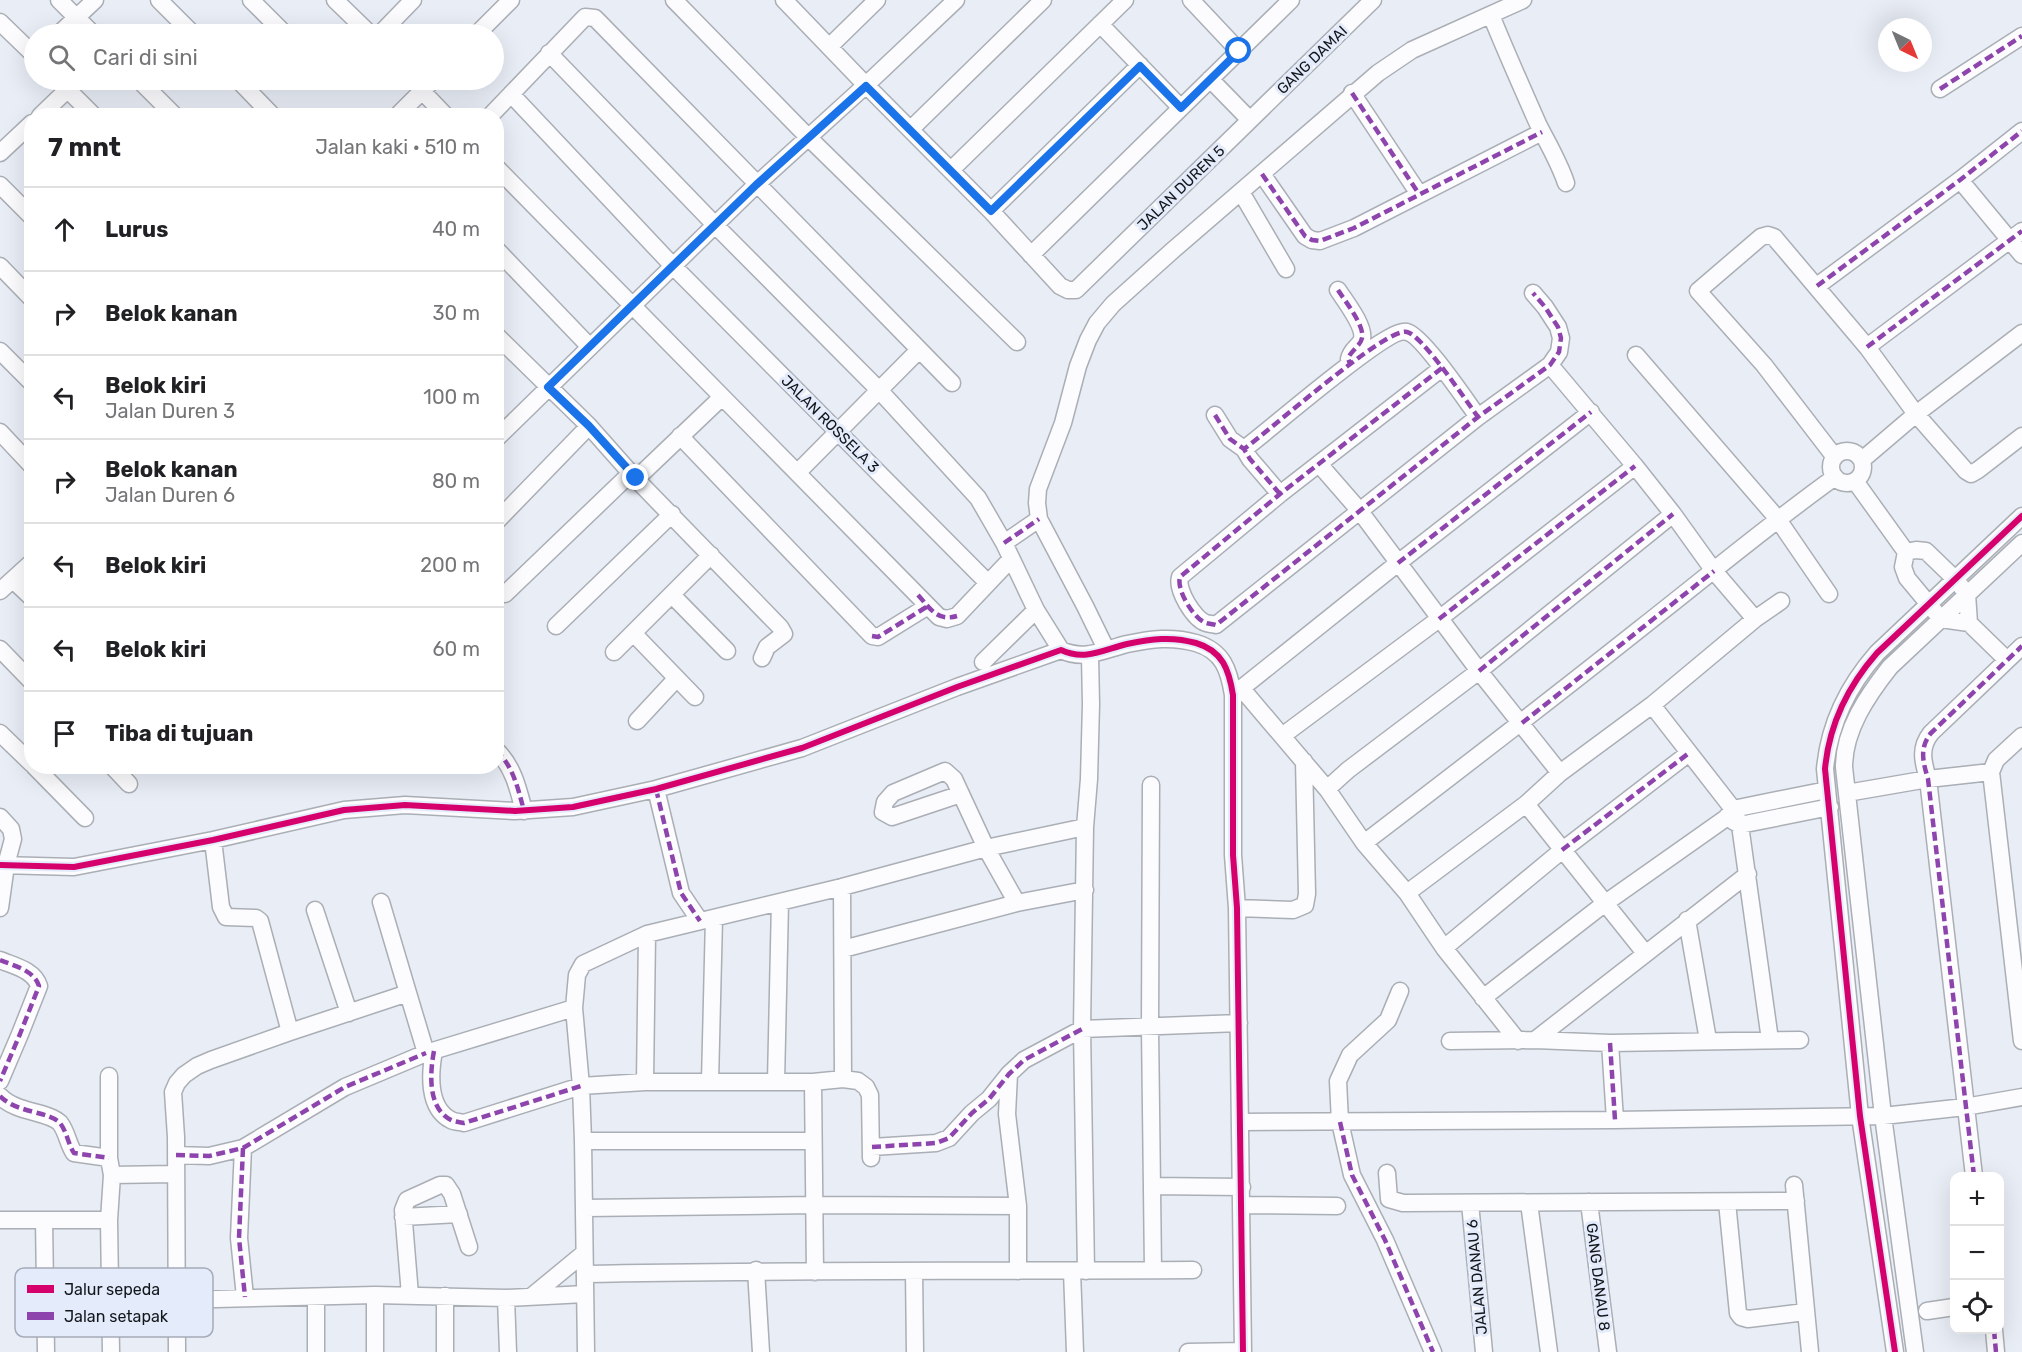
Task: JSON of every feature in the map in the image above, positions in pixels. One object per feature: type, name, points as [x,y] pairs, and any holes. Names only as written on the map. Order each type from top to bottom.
[{"type":"street","points":[[59,0],[82,24]]},
{"type":"street","points":[[70,24],[95,0]]},
{"type":"street","points":[[159,0],[183,24]]},
{"type":"street","points":[[251,0],[275,24]]},
{"type":"street","points":[[335,0],[360,24]]},
{"type":"street","points":[[390,24],[413,0]]},
{"type":"street","points":[[487,24],[511,0]]},
{"type":"street","points":[[674,0],[808,138],[1017,342]]},
{"type":"street","points":[[830,46],[877,0]]},
{"type":"street","points":[[504,426],[590,347],[756,185],[866,86],[956,0]]},
{"type":"street","points":[[911,129],[1043,0]]},
{"type":"street","points":[[951,170],[1125,0]]},
{"type":"street","points":[[788,1],[866,86],[911,129],[1031,255],[1291,0]]},
{"type":"street","name":"GANG DAMAI","points":[[1250,120],[1373,0]]},
{"type":"street","points":[[1106,649],[1039,519],[1036,503],[1038,489],[1063,423],[1078,366],[1097,323],[1113,304],[1352,93],[1412,50],[1523,0]]},
{"type":"street","points":[[1200,3],[1239,51]]},
{"type":"street","points":[[1491,15],[1515,74],[1560,164],[1566,183]]},
{"type":"street","points":[[498,108],[585,17],[595,18],[952,383]]},
{"type":"street","points":[[1100,24],[1181,108]]},
{"type":"street","points":[[3,31],[24,47]]},
{"type":"street","points":[[1940,89],[2022,36]]},
{"type":"street","points":[[549,53],[880,391],[978,498],[1004,543],[1036,610],[1060,650],[1070,654],[1090,656],[1106,649],[1165,638],[1179,638],[1212,650],[1229,672],[1238,692],[1282,736],[1327,789],[1364,843],[1407,893],[1444,948],[1518,1041]]},
{"type":"street","points":[[991,211],[1140,66]]},
{"type":"street","points":[[1210,80],[1250,120]]},
{"type":"street","points":[[45,108],[58,90]]},
{"type":"street","points":[[69,90],[86,108]]},
{"type":"street","points":[[149,90],[167,108]]},
{"type":"street","points":[[248,90],[265,108]]},
{"type":"street","points":[[405,108],[423,90]]},
{"type":"street","points":[[431,90],[441,108]]},
{"type":"street","points":[[1352,93],[1419,194]]},
{"type":"street","name":"JALAN ROSSELA 3","points":[[511,94],[673,266],[987,582]]},
{"type":"street","name":"JALAN DUREN 5","points":[[1031,255],[1060,286],[1068,290],[1076,290],[1250,120]]},
{"type":"street","points":[[0,153],[24,131]]},
{"type":"street","points":[[1817,286],[2022,131]]},
{"type":"street","points":[[1262,174],[1305,236],[1320,241],[1354,228],[1542,132]]},
{"type":"street","points":[[504,176],[939,617],[947,619],[957,615],[1011,559]]},
{"type":"street","points":[[1960,180],[2016,235],[2022,255]]},
{"type":"street","points":[[0,185],[24,210]]},
{"type":"street","points":[[1241,192],[1286,269]]},
{"type":"street","points":[[1834,456],[1764,365],[1698,291],[1761,237],[1768,235],[1774,237],[1817,286],[1867,347],[1916,414],[1966,471],[1971,474],[2022,436]]},
{"type":"street","points":[[1867,347],[2016,235]]},
{"type":"street","points":[[504,257],[590,347]]},
{"type":"street","points":[[0,266],[24,291]]},
{"type":"street","points":[[1338,290],[1362,332],[1362,339],[1348,358],[1350,364]]},
{"type":"street","points":[[1442,368],[1280,494],[1180,578],[1178,584],[1180,591],[1198,618],[1205,623],[1216,625],[1478,417],[1551,365],[1559,352],[1561,338],[1558,327],[1533,293]]},
{"type":"street","points":[[1244,449],[1350,364],[1397,333],[1407,331],[1442,368],[1478,417]]},
{"type":"street","points":[[1862,460],[1916,414],[2022,333]]},
{"type":"street","points":[[504,343],[589,426],[633,476],[783,632],[781,637],[767,647],[762,658]]},
{"type":"street","points":[[798,472],[920,350]]},
{"type":"street","points":[[0,351],[24,376]]},
{"type":"street","points":[[1636,355],[1777,519],[1829,594]]},
{"type":"street","points":[[1551,365],[1635,466],[1714,570],[1755,619]]},
{"type":"street","points":[[505,594],[722,397]]},
{"type":"street","points":[[1188,1352],[1243,1352],[1237,908],[1233,855],[1238,692],[1591,412]]},
{"type":"street","points":[[1215,415],[1230,439],[1244,449],[1280,494]]},
{"type":"street","points":[[504,514],[589,426]]},
{"type":"street","points":[[0,432],[24,458]]},
{"type":"street","points":[[680,436],[872,636],[878,637],[928,606]]},
{"type":"street","points":[[1849,450],[1857,453],[1862,460],[1863,472],[1855,482],[1844,483],[1834,477],[1831,467],[1834,456],[1849,450]]},
{"type":"street","points":[[1319,464],[1359,510],[1479,671],[1560,773]]},
{"type":"street","points":[[1282,736],[1635,466]]},
{"type":"street","points":[[1364,843],[1522,723],[1777,519],[1834,477]]},
{"type":"street","points":[[1855,482],[1906,552],[1903,567],[1907,578],[1928,605],[1941,620],[1969,623],[2007,660]]},
{"type":"street","points":[[556,626],[672,514]]},
{"type":"street","points":[[1327,789],[1348,770],[1479,671],[1673,514]]},
{"type":"street","points":[[1895,1352],[1860,1116],[1825,769],[1827,747],[1838,714],[1860,673],[1877,653],[2022,516]]},
{"type":"street","points":[[1004,543],[1039,519]]},
{"type":"street","points":[[1915,1352],[1883,1116],[1844,751],[1853,726],[1874,688],[1890,667],[2022,543]]},
{"type":"street","points":[[1906,552],[1926,551],[1955,579],[1967,594],[1969,623]]},
{"type":"street","points":[[614,652],[711,555]]},
{"type":"street","points":[[0,591],[24,570]]},
{"type":"street","points":[[13,580],[24,590]]},
{"type":"street","points":[[672,595],[727,651]]},
{"type":"street","points":[[1407,893],[1526,804],[1560,773],[1652,705],[1755,619],[1781,601]]},
{"type":"street","points":[[983,662],[1036,610]]},
{"type":"street","points":[[633,633],[695,697]]},
{"type":"street","points":[[1973,1172],[1923,745],[1926,739],[2022,646]]},
{"type":"street","points":[[0,649],[24,674]]},
{"type":"street","points":[[3,865],[74,867],[213,840],[344,810],[405,805],[525,811],[573,807],[656,789],[802,748],[957,687],[1060,650]]},
{"type":"street","points":[[1075,1352],[1079,1271],[1085,827],[1089,779],[1090,656]]},
{"type":"street","points":[[637,721],[676,679]]},
{"type":"street","points":[[1652,705],[1734,817],[1748,874],[1770,1040]]},
{"type":"street","points":[[0,733],[24,756]]},
{"type":"street","points":[[2022,736],[1996,760],[1991,772],[2022,1041]]},
{"type":"street","points":[[1444,948],[1562,850],[1689,753]]},
{"type":"street","points":[[504,756],[516,780],[525,811]]},
{"type":"street","points":[[1237,908],[1293,910],[1305,905],[1307,894],[1304,761]]},
{"type":"street","points":[[1825,769],[1844,767]]},
{"type":"street","points":[[1847,793],[1928,779],[1991,772]]},
{"type":"street","points":[[42,774],[85,818]]},
{"type":"street","points":[[120,774],[129,784]]},
{"type":"street","points":[[1151,785],[1150,1028],[1153,1270]]},
{"type":"street","points":[[656,789],[681,893],[707,920],[710,1082]]},
{"type":"street","points":[[1483,998],[1604,903],[1734,817],[1827,790]]},
{"type":"street","points":[[961,794],[986,848],[1017,903]]},
{"type":"street","points":[[1526,804],[1645,953]]},
{"type":"street","points":[[1734,817],[1830,807]]},
{"type":"street","points":[[0,817],[11,829],[13,839],[3,865],[0,908]]},
{"type":"street","points":[[586,1352],[583,1141],[574,1008],[577,975],[583,964],[647,934],[842,887],[986,848],[1085,827]]},
{"type":"street","points":[[213,840],[221,907],[226,917],[256,918],[260,921],[290,1032]]},
{"type":"street","points":[[1535,1040],[1748,874]]},
{"type":"street","points":[[842,887],[843,1079]]},
{"type":"street","points":[[843,949],[1017,903],[1085,890]]},
{"type":"street","points":[[381,902],[408,993],[430,1052],[432,1090],[440,1110],[450,1120],[464,1124],[581,1086],[645,1082],[813,1082],[843,1079],[858,1081],[866,1087],[870,1095],[871,1152],[936,1143],[949,1138],[972,1113],[989,1099],[1024,1059],[1082,1029],[1239,1023]]},
{"type":"street","points":[[776,1082],[780,902]]},
{"type":"street","points":[[315,910],[349,1013]]},
{"type":"street","points":[[1687,920],[1708,1040]]},
{"type":"street","points":[[645,1082],[647,934]]},
{"type":"street","points":[[0,960],[31,973],[37,978],[39,986],[0,1081]]},
{"type":"street","points":[[1400,991],[1388,1020],[1350,1055],[1338,1081],[1340,1122],[1354,1181],[1385,1240],[1433,1352]]},
{"type":"street","points":[[176,1268],[176,1155],[173,1092],[184,1075],[211,1060],[408,993]]},
{"type":"street","points":[[176,1155],[209,1156],[243,1148],[345,1088],[430,1052],[574,1008]]},
{"type":"street","points":[[1450,1041],[1535,1040],[1610,1043],[1800,1040]]},
{"type":"street","points":[[1610,1043],[1615,1120]]},
{"type":"street","points":[[1009,1074],[1007,1114],[1017,1206],[1018,1272]]},
{"type":"street","points":[[109,1076],[110,1268]]},
{"type":"street","points":[[813,1082],[815,1272]]},
{"type":"street","points":[[0,1096],[6,1102],[56,1120],[63,1128],[74,1153],[111,1167],[175,1174]]},
{"type":"street","points":[[1241,1122],[1883,1116],[1965,1107],[2022,1097]]},
{"type":"street","points":[[583,1141],[812,1141]]},
{"type":"street","points":[[243,1148],[239,1238],[245,1297]]},
{"type":"street","points":[[1387,1173],[1389,1199],[1403,1203],[1726,1202],[1795,1193],[1810,1352]]},
{"type":"street","points":[[410,1295],[403,1217],[407,1200],[442,1184],[446,1185],[452,1194],[469,1247]]},
{"type":"street","points":[[1152,1186],[1242,1187]]},
{"type":"street","name":"GANG DANAU 8","points":[[1589,1202],[1608,1352]]},
{"type":"street","points":[[1726,1202],[1738,1313],[1748,1319],[1805,1312]]},
{"type":"street","name":"JALAN DANAU 6","points":[[1470,1203],[1484,1352]]},
{"type":"street","points":[[1529,1203],[1549,1352]]},
{"type":"street","points":[[585,1208],[814,1205],[1017,1206]]},
{"type":"street","points":[[1242,1205],[1337,1206]]},
{"type":"street","points":[[403,1217],[459,1214]]},
{"type":"street","points":[[0,1220],[109,1220]]},
{"type":"street","points":[[44,1220],[45,1268]]},
{"type":"street","points":[[532,1296],[583,1254]]},
{"type":"street","points":[[585,1274],[756,1270],[1018,1272],[1193,1270]]},
{"type":"street","points":[[756,1270],[761,1352]]},
{"type":"street","points":[[914,1271],[915,1352]]},
{"type":"street","points":[[213,1298],[375,1295],[506,1298],[585,1294]]},
{"type":"street","points":[[375,1295],[375,1352]]},
{"type":"street","points":[[445,1296],[445,1352]]},
{"type":"street","points":[[316,1297],[316,1352]]},
{"type":"street","points":[[506,1298],[508,1352]]},
{"type":"street","points":[[1927,1311],[1950,1308]]},
{"type":"street","points":[[1994,1334],[1996,1352]]},
{"type":"street","points":[[46,1337],[46,1352]]},
{"type":"street","points":[[111,1337],[111,1352]]},
{"type":"street","points":[[177,1337],[177,1352]]},
{"type":"marked path","points":[[1940,89],[2022,36]]},
{"type":"marked path","points":[[1352,93],[1419,194]]},
{"type":"marked path","points":[[1817,286],[2022,131]]},
{"type":"marked path","points":[[1262,174],[1305,236],[1320,241],[1354,228],[1542,132]]},
{"type":"marked path","points":[[1867,347],[2022,231]]},
{"type":"marked path","points":[[1338,290],[1354,314],[1362,333],[1360,343],[1348,358],[1350,364]]},
{"type":"marked path","points":[[1442,368],[1280,494],[1180,577],[1179,583],[1183,596],[1196,616],[1206,623],[1216,625],[1478,417],[1550,365],[1559,352],[1561,338],[1558,327],[1533,293]]},
{"type":"marked path","points":[[1280,494],[1244,449],[1353,362],[1376,345],[1395,335],[1407,332],[1423,344],[1478,417]]},
{"type":"marked path","points":[[1398,563],[1591,412]]},
{"type":"marked path","points":[[1215,415],[1230,439],[1244,449]]},
{"type":"marked path","points":[[1439,619],[1635,466]]},
{"type":"marked path","points":[[1479,671],[1673,514]]},
{"type":"marked path","points":[[1004,543],[1039,519]]},
{"type":"marked path","points":[[1522,723],[1714,571]]},
{"type":"marked path","points":[[918,595],[934,613],[944,617],[957,616]]},
{"type":"marked path","points":[[872,636],[878,637],[928,606]]},
{"type":"marked path","points":[[1974,1172],[1923,750],[1931,733],[2022,646]]},
{"type":"marked path","points":[[1562,850],[1689,753]]},
{"type":"marked path","points":[[504,759],[511,770],[524,811]]},
{"type":"marked path","points":[[656,789],[681,893],[700,921]]},
{"type":"marked path","points":[[0,960],[28,972],[39,986],[0,1081]]},
{"type":"marked path","points":[[872,1147],[936,1143],[949,1138],[972,1113],[989,1099],[1009,1074],[1024,1060],[1082,1029]]},
{"type":"marked path","points":[[1610,1043],[1615,1120]]},
{"type":"marked path","points":[[434,1051],[431,1079],[434,1098],[443,1114],[454,1121],[464,1123],[581,1086]]},
{"type":"marked path","points":[[176,1155],[209,1156],[243,1148],[345,1087],[426,1053]]},
{"type":"marked path","points":[[0,1096],[14,1106],[55,1119],[64,1130],[74,1153],[109,1158]]},
{"type":"marked path","points":[[1340,1122],[1352,1175],[1385,1240],[1433,1352]]},
{"type":"marked path","points":[[243,1148],[239,1238],[245,1297]]},
{"type":"marked path","points":[[1994,1334],[1996,1352]]},
{"type":"cycle path","points":[[1895,1352],[1860,1116],[1825,769],[1827,753],[1842,707],[1857,679],[1877,653],[2022,516]]},
{"type":"cycle path","points":[[0,865],[74,867],[213,840],[344,810],[405,805],[515,811],[573,807],[656,789],[802,748],[957,687],[1061,650],[1086,655],[1127,644],[1162,639],[1196,643],[1219,656],[1227,670],[1233,695],[1233,855],[1237,908],[1243,1352]]},
{"type":"route","points":[[636,478],[589,426],[548,387],[756,185],[866,86],[991,211],[1140,66],[1181,108],[1239,51]]}]
